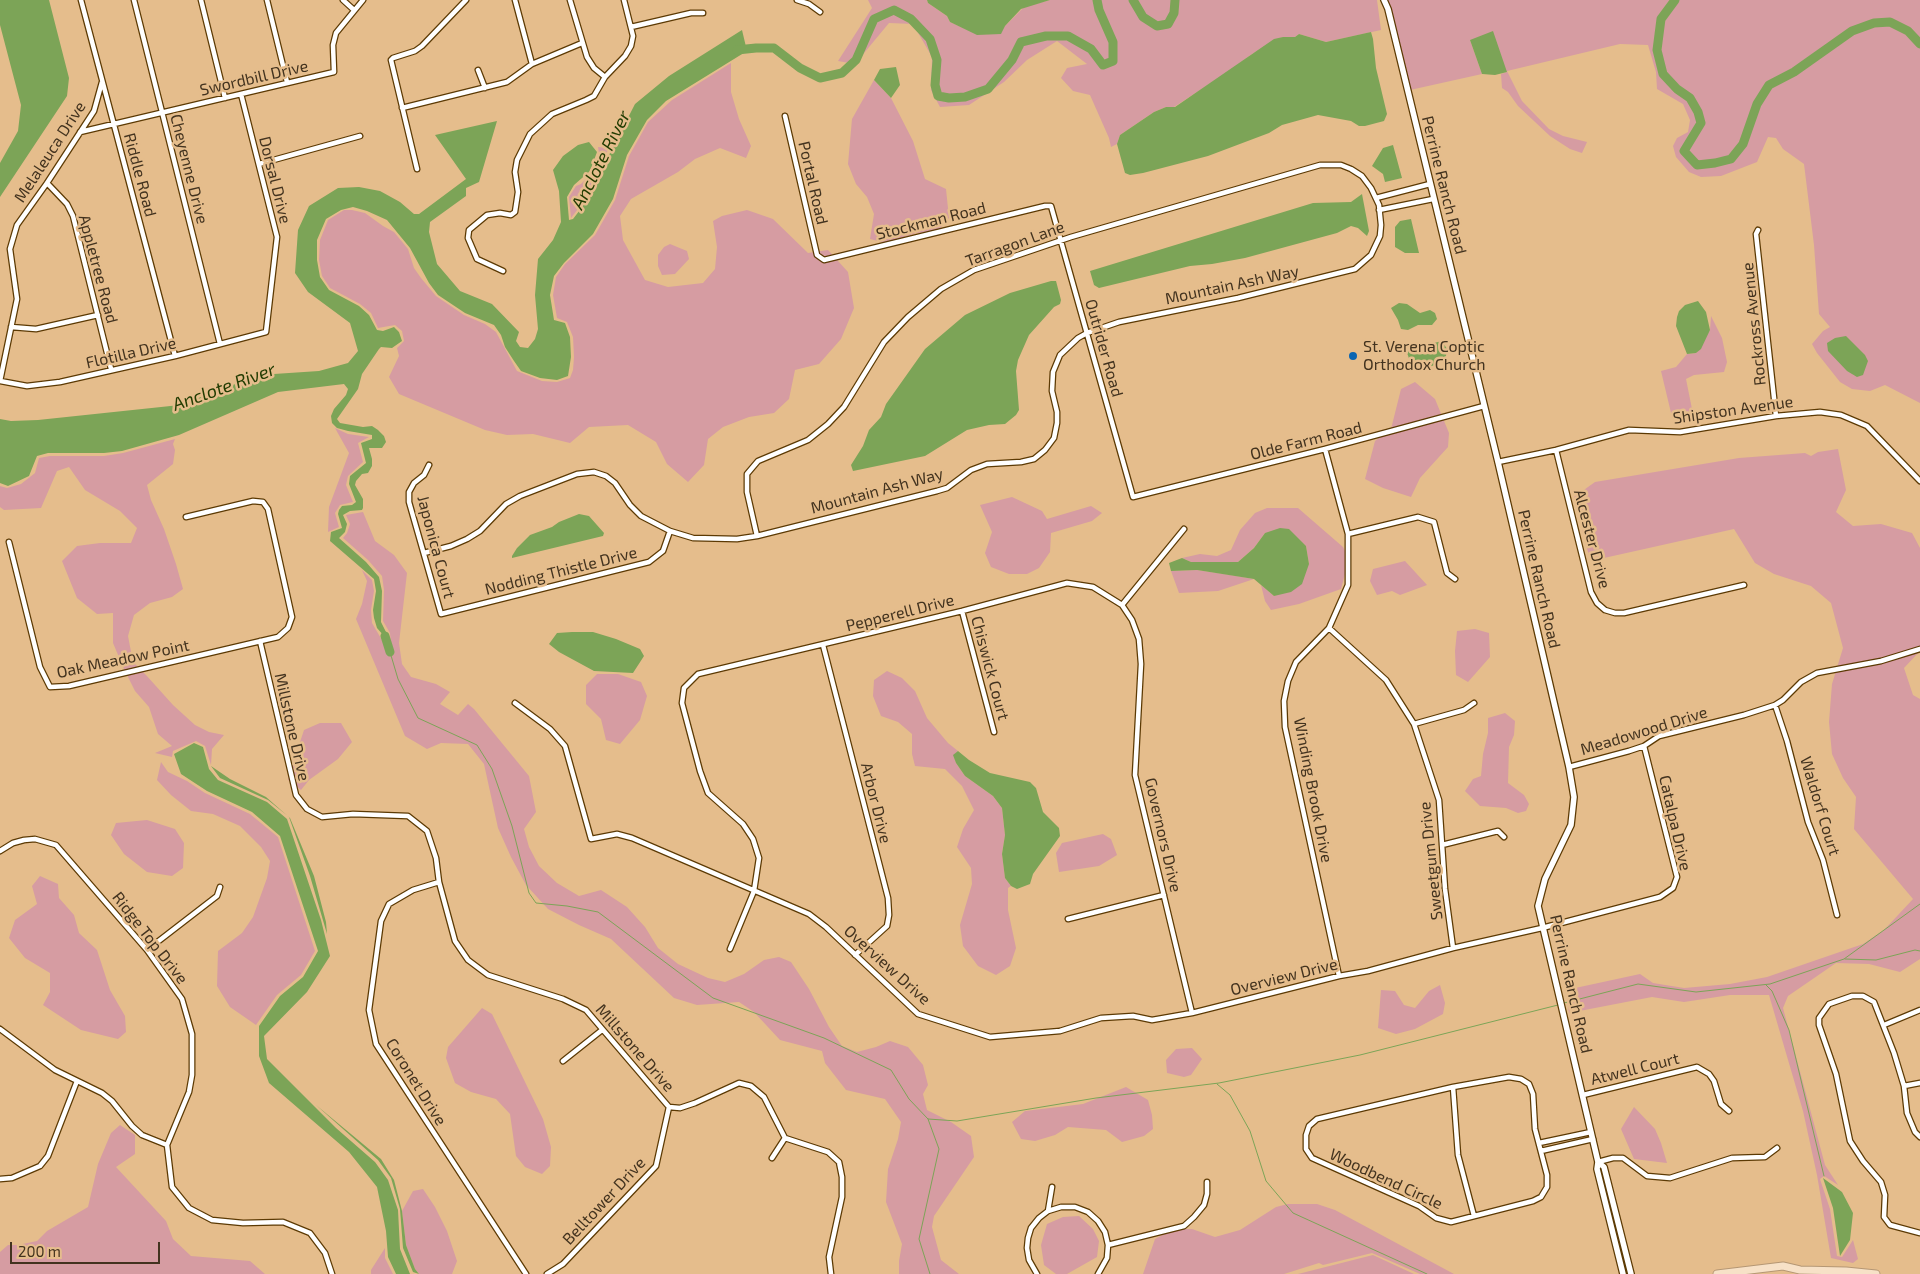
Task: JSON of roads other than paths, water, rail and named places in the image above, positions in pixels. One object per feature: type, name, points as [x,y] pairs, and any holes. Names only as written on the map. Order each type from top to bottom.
[{"type":"main road","points":[[1717,1274],[1783,1266],[1800,1270],[1876,1274]]},
{"type":"main road","points":[[1788,1274],[1800,1270]]},
{"type":"street","name":"Riddle Road","points":[[81,0],[175,356]]},
{"type":"street","name":"Cheyenne Drive","points":[[134,0],[220,344]]},
{"type":"street","points":[[201,0],[225,98]]},
{"type":"street","points":[[267,0],[287,82]]},
{"type":"street","points":[[343,0],[354,10],[363,0]]},
{"type":"street","points":[[417,169],[391,62],[393,58],[415,51],[422,46],[466,0]]},
{"type":"street","points":[[515,0],[532,64]]},
{"type":"street","points":[[570,0],[587,57],[594,68],[605,76]]},
{"type":"street","points":[[503,271],[477,259],[468,238],[469,230],[482,219],[492,214],[511,215],[515,212],[518,192],[515,172],[517,160],[530,134],[552,114],[594,96],[605,76],[632,46],[633,36],[624,0]]},
{"type":"street","points":[[797,0],[809,4],[820,12]]},
{"type":"street","name":"Perrine Ranch Road","points":[[1384,0],[1388,9],[1498,462],[1569,767],[1574,797],[1572,825],[1545,879],[1538,906],[1593,1139],[1598,1162],[1597,1169],[1623,1274]]},
{"type":"street","name":"Swordbill Drive","points":[[80,132],[334,72],[333,44],[336,33],[354,10]]},
{"type":"street","points":[[631,26],[691,13],[702,13]]},
{"type":"street","points":[[402,108],[507,82],[532,64],[582,43]]},
{"type":"street","points":[[478,70],[485,88]]},
{"type":"street","name":"Melaleuca Drive","points":[[0,381],[17,299],[10,249],[17,225],[94,111],[102,81]]},
{"type":"street","name":"Dorsal Drive","points":[[241,94],[276,237],[266,332]]},
{"type":"street","name":"Portal Road","points":[[785,116],[817,255]]},
{"type":"street","points":[[259,164],[360,136]]},
{"type":"street","name":"Tarragon Lane","points":[[757,536],[746,492],[747,474],[758,461],[808,440],[828,424],[844,407],[884,342],[908,317],[941,289],[974,270],[1062,240],[1320,165],[1341,165],[1353,170],[1365,180],[1376,198],[1379,208]]},
{"type":"street","name":"Appletree Road","points":[[47,183],[67,204],[73,216],[112,369]]},
{"type":"street","points":[[1376,198],[1430,184]]},
{"type":"street","points":[[1379,208],[1433,198]]},
{"type":"street","name":"Stockman Road","points":[[817,255],[824,260],[1045,206],[1052,206]]},
{"type":"street","name":"Outrider Road","points":[[1052,206],[1133,497]]},
{"type":"street","name":"Mountain Ash Way","points":[[424,553],[451,546],[467,539],[480,531],[506,504],[520,496],[577,474],[594,472],[606,476],[615,483],[630,505],[641,516],[670,531],[693,538],[715,540],[757,536],[937,491],[946,488],[971,470],[987,464],[1021,462],[1034,459],[1045,450],[1054,438],[1057,412],[1052,391],[1053,372],[1060,355],[1078,338],[1087,333],[1143,316],[1199,307],[1350,271],[1364,263],[1376,246],[1381,230],[1379,208]]},
{"type":"street","name":"Rockross Avenue","points":[[1758,230],[1756,234],[1776,416]]},
{"type":"street","points":[[11,327],[36,329],[98,315]]},
{"type":"street","name":"Flotilla Drive","points":[[0,381],[27,386],[60,382],[175,356],[266,332]]},
{"type":"street","name":"Olde Farm Road","points":[[1133,497],[1325,449],[1484,406]]},
{"type":"street","name":"Shipston Avenue","points":[[1498,462],[1556,450],[1629,430],[1680,432],[1776,416],[1820,412],[1841,415],[1867,426],[1920,481]]},
{"type":"street","name":"Winding Brook Drive","points":[[1325,449],[1348,534],[1348,585],[1328,628],[1296,662],[1288,681],[1284,702],[1285,727],[1339,976]]},
{"type":"street","name":"Alcester Drive","points":[[1556,450],[1591,592],[1597,603],[1605,610],[1624,613],[1744,585]]},
{"type":"street","name":"Japonica Court","points":[[430,465],[424,475],[414,483],[409,492],[409,502],[441,614]]},
{"type":"street","points":[[186,517],[253,501],[263,502],[268,509],[292,618],[288,628],[278,637],[260,641]]},
{"type":"street","points":[[1348,534],[1418,517],[1434,522],[1447,573],[1455,579]]},
{"type":"street","points":[[1122,605],[1184,529]]},
{"type":"street","name":"Nodding Thistle Drive","points":[[441,614],[649,562],[663,551],[670,531]]},
{"type":"street","name":"Oak Meadow Point","points":[[8,542],[40,667],[50,687],[69,686],[260,641]]},
{"type":"street","name":"Pepperell Drive","points":[[754,891],[759,858],[753,839],[744,824],[708,793],[700,771],[682,702],[684,688],[698,674],[962,611],[1067,583],[1093,587],[1122,605]]},
{"type":"street","name":"Governors Drive","points":[[1122,605],[1132,620],[1139,639],[1142,664],[1136,775],[1192,1013]]},
{"type":"street","name":"Chiswick Court","points":[[962,611],[994,732]]},
{"type":"street","name":"Sweetgum Drive","points":[[1328,628],[1386,680],[1414,724],[1439,800],[1444,889],[1453,948]]},
{"type":"street","name":"Millstone Drive","points":[[260,641],[296,795],[307,809],[322,817],[353,814],[408,816],[427,831],[436,858],[439,882],[455,941],[468,960],[488,975],[563,999],[586,1010],[669,1106],[680,1108],[739,1083],[751,1086],[764,1096],[785,1138]]},
{"type":"street","name":"Arbor Drive","points":[[823,645],[888,898],[889,915],[887,926],[855,955]]},
{"type":"street","name":"Meadowood Drive","points":[[1569,767],[1644,746],[1659,736],[1744,715],[1775,705],[1784,700],[1801,682],[1817,673],[1881,662],[1920,649]]},
{"type":"street","points":[[1414,724],[1464,710],[1474,703]]},
{"type":"street","name":"Overview Drive","points":[[515,704],[550,729],[565,746],[591,839],[617,834],[632,838],[809,914],[826,927],[918,1014],[990,1037],[1060,1031],[1101,1018],[1133,1016],[1152,1020],[1192,1013],[1339,976],[1368,971],[1453,948],[1542,928]]},
{"type":"street","name":"Waldorf Court","points":[[1775,705],[1787,741],[1808,822],[1823,860],[1837,915]]},
{"type":"street","name":"Catalpa Drive","points":[[1542,928],[1660,897],[1673,888],[1677,877],[1644,746]]},
{"type":"street","points":[[1442,845],[1498,831],[1504,837]]},
{"type":"street","name":"Ridge Top Drive","points":[[0,852],[13,843],[24,840],[35,839],[56,845],[148,950],[182,999],[192,1034],[192,1075],[189,1092],[167,1146],[172,1187],[189,1208],[212,1220],[243,1223],[283,1222],[310,1233],[325,1253],[332,1274]]},
{"type":"street","name":"Coronet Drive","points":[[439,882],[413,890],[389,904],[380,921],[369,1010],[376,1044],[526,1274]]},
{"type":"street","points":[[148,950],[217,896],[220,887]]},
{"type":"street","points":[[730,949],[754,891]]},
{"type":"street","points":[[1068,919],[1164,895]]},
{"type":"street","points":[[1920,1136],[1915,1132],[1907,1113],[1904,1086],[1884,1025],[1874,1002],[1862,996],[1852,996],[1829,1004],[1820,1018],[1819,1025],[1836,1074],[1850,1141],[1862,1161],[1881,1182],[1885,1195],[1884,1217],[1890,1225],[1920,1233]]},
{"type":"street","points":[[1884,1025],[1920,1010]]},
{"type":"street","points":[[0,1028],[55,1070],[102,1093],[112,1101],[132,1126],[142,1135],[167,1146]]},
{"type":"street","points":[[563,1061],[602,1030]]},
{"type":"street","name":"Atwell Court","points":[[1582,1095],[1696,1068],[1709,1074],[1714,1081],[1721,1104],[1729,1111]]},
{"type":"street","name":"Woodbend Circle","points":[[1509,1077],[1521,1079],[1529,1084],[1533,1094],[1535,1129],[1539,1143],[1547,1174],[1547,1187],[1541,1197],[1533,1201],[1451,1222],[1436,1218],[1419,1206],[1312,1158],[1306,1149],[1306,1135],[1309,1126],[1317,1120],[1453,1088],[1509,1077]]},
{"type":"street","points":[[0,1179],[12,1178],[40,1166],[48,1156],[77,1081]]},
{"type":"street","points":[[1904,1086],[1920,1083]]},
{"type":"street","points":[[1453,1088],[1458,1155],[1474,1216]]},
{"type":"street","name":"Belltower Drive","points":[[547,1274],[562,1264],[656,1166],[669,1106]]},
{"type":"street","points":[[1539,1143],[1591,1132]]},
{"type":"street","points":[[772,1158],[785,1138],[828,1152],[839,1162],[842,1177],[842,1197],[829,1257],[831,1274]]},
{"type":"street","points":[[1540,1151],[1593,1139]]},
{"type":"street","points":[[1598,1162],[1623,1158],[1647,1176],[1670,1178],[1732,1158],[1765,1157],[1778,1148]]},
{"type":"street","name":"Perrine Ranch Road","points":[[1598,1162],[1604,1167],[1631,1274]]},
{"type":"street","points":[[1108,1245],[1184,1226],[1204,1205],[1207,1182]]},
{"type":"street","points":[[1048,1211],[1052,1187]]},
{"type":"street","points":[[1037,1274],[1029,1260],[1026,1248],[1028,1238],[1035,1223],[1048,1211],[1061,1207],[1075,1207],[1088,1212],[1098,1221],[1105,1232],[1108,1245],[1107,1258],[1098,1274]]},
{"type":"waterway","name":"Anclote River","points":[[737,50],[774,48],[800,68],[820,78],[842,73],[856,60],[874,19],[894,10],[911,19],[930,39],[937,60],[935,85],[938,96],[949,98],[965,97],[988,89],[1012,60],[1021,42],[1046,36],[1068,36],[1091,49],[1103,65],[1113,61],[1113,42],[1099,10],[1097,0]]},
{"type":"waterway","name":"Anclote River","points":[[1133,0],[1143,17],[1157,26],[1168,24],[1174,13],[1175,0]]},
{"type":"waterway","name":"Anclote River","points":[[1675,0],[1661,19],[1657,50],[1663,74],[1677,89],[1690,98],[1698,112],[1701,123],[1684,151],[1697,165],[1731,159],[1743,144],[1757,104],[1769,85],[1794,72],[1852,31],[1874,23],[1890,22],[1908,31],[1920,44]]},
{"type":"waterway","points":[[385,636],[390,652]]},
{"type":"waterway","points":[[390,652],[398,679],[418,718],[477,745],[492,769],[512,826],[529,893],[536,903],[598,912],[713,998],[824,1038],[891,1070],[909,1099],[928,1119],[957,1121],[1096,1098],[1219,1083],[1360,1055],[1558,1005]]},
{"type":"waterway","points":[[1564,1003],[1638,984],[1696,992],[1770,984],[1844,959],[1920,904]]},
{"type":"waterway","points":[[1845,959],[1876,960],[1915,950],[1920,951]]},
{"type":"waterway","points":[[1766,985],[1772,991],[1789,1030],[1824,1176]]},
{"type":"waterway","points":[[1217,1084],[1230,1095],[1250,1131],[1266,1181],[1293,1213],[1427,1274]]},
{"type":"waterway","points":[[928,1119],[939,1149],[919,1239],[930,1274]]},
{"type":"place","name":"St. Verena Coptic Orthodox Church","points":[[1353,356]]}]
